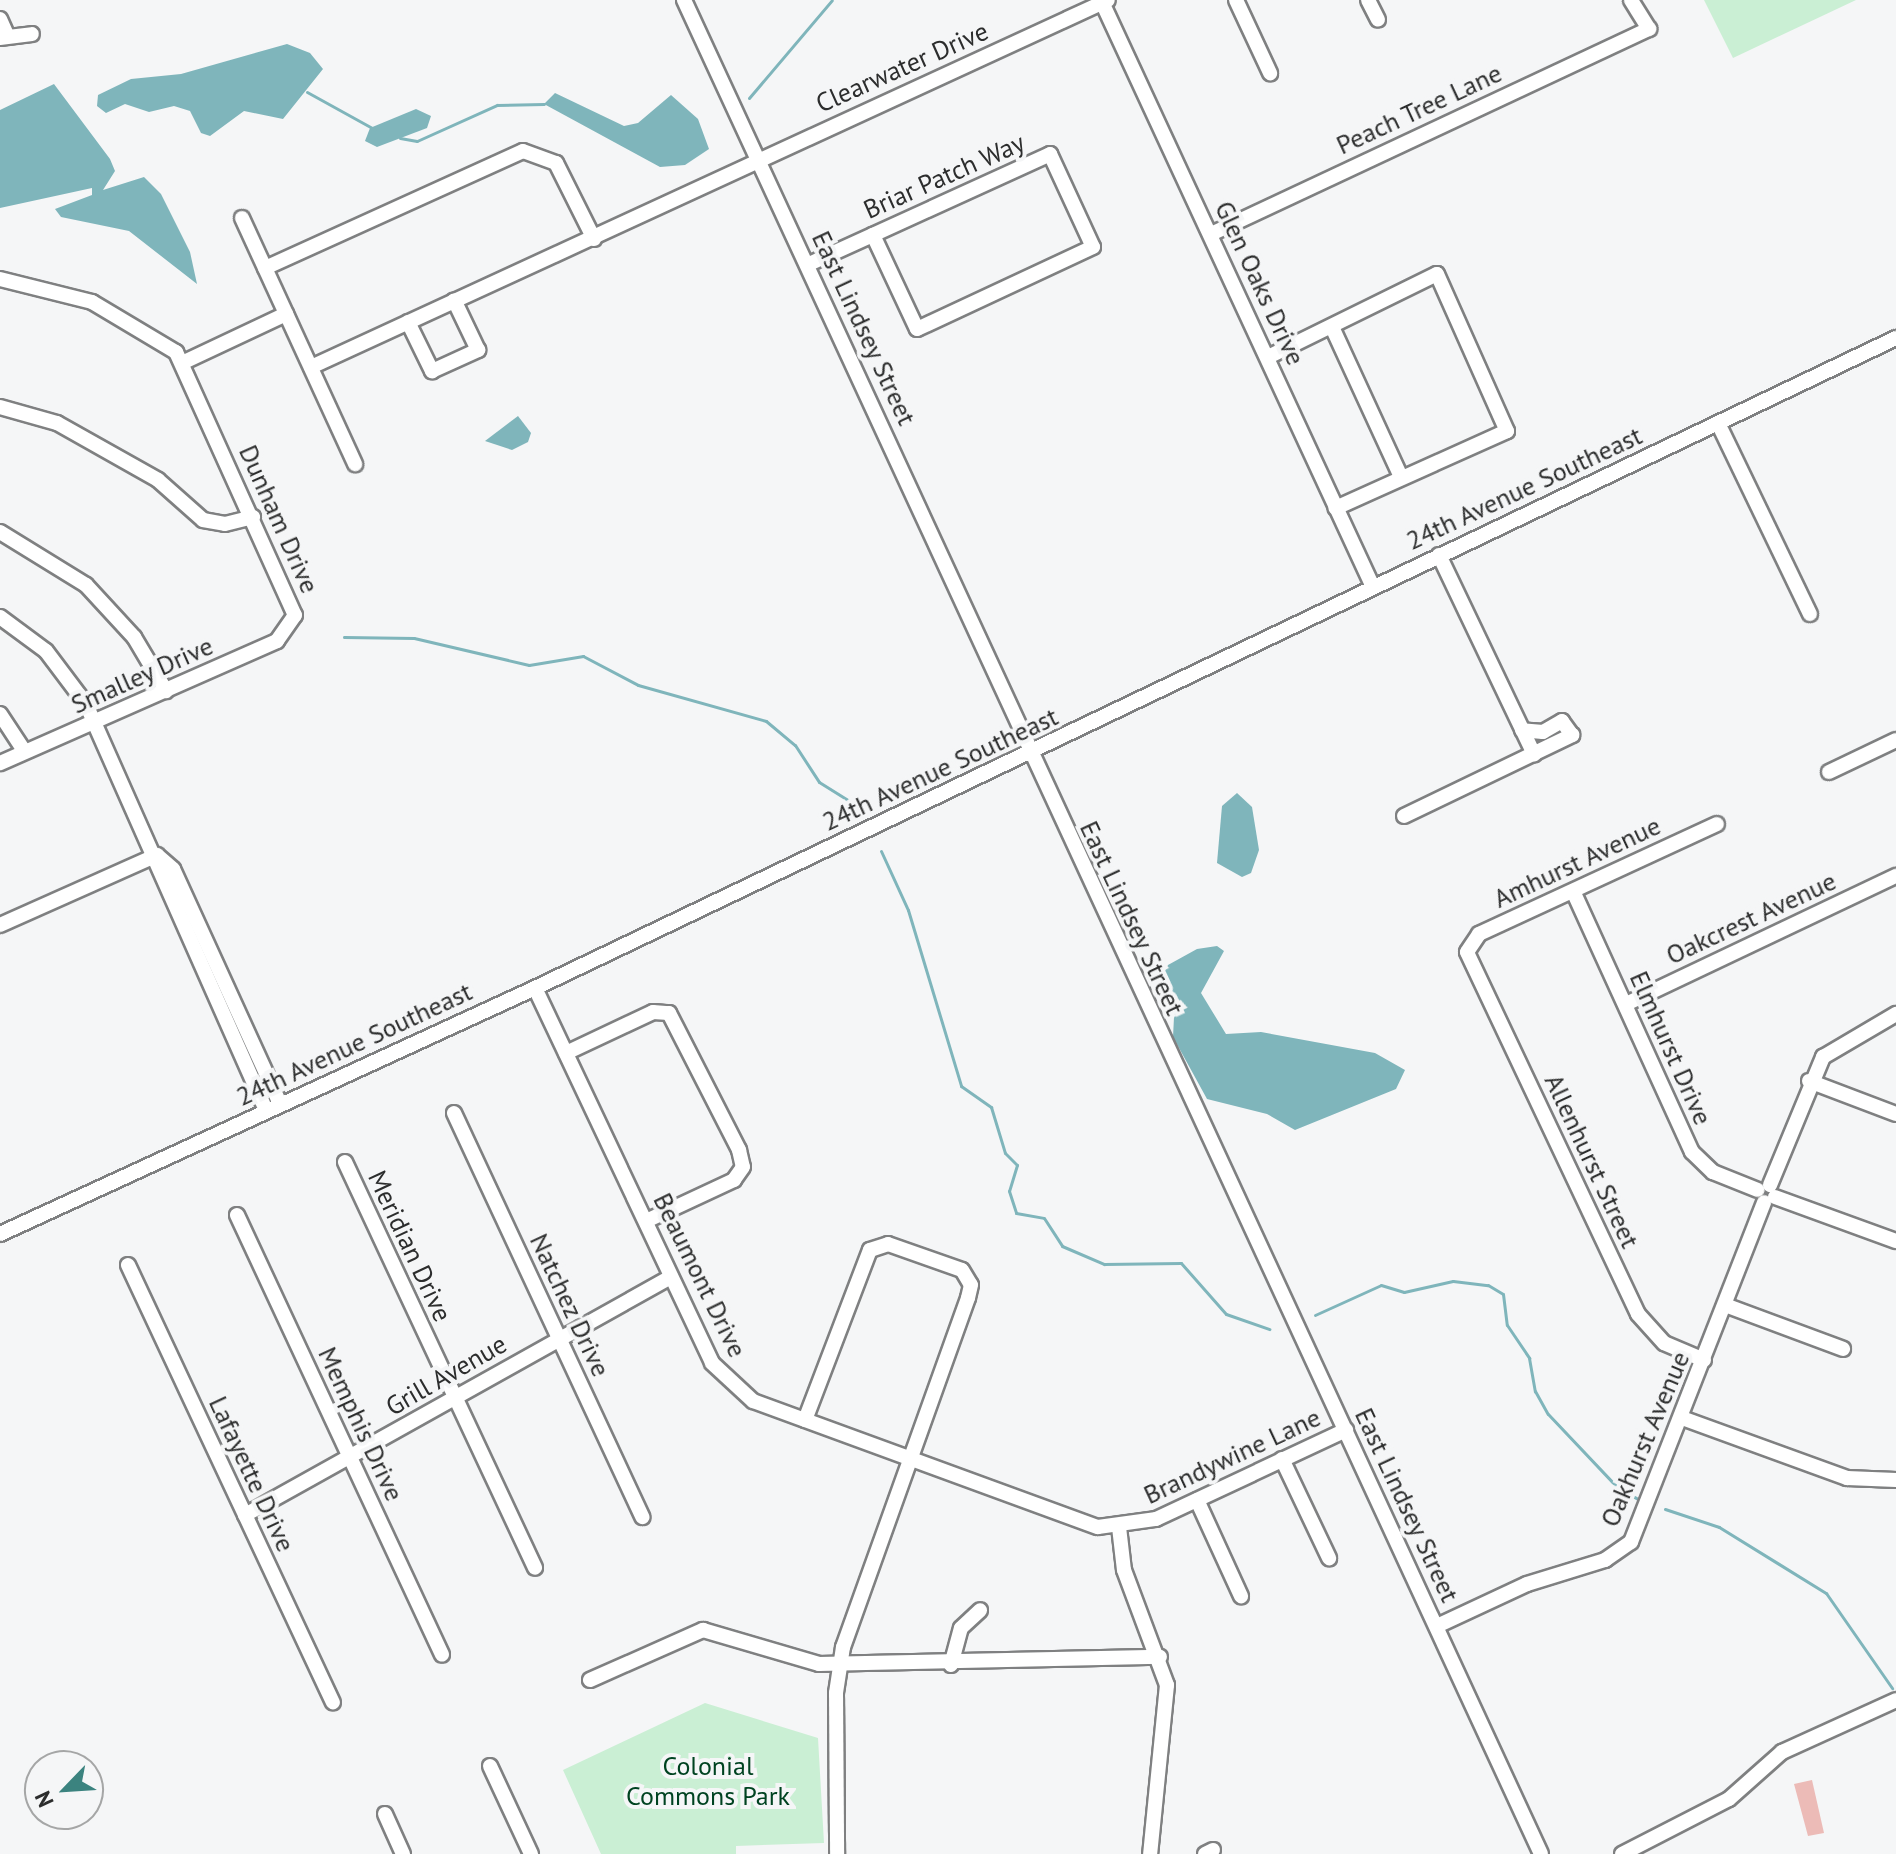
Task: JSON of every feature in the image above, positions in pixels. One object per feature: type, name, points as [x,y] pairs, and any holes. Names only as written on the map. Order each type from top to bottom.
[{"type":"street","name":"East Lindsey Street","points":[[684,0],[809,264],[1030,754],[1541,1854]]},
{"type":"street","points":[[1236,0],[1270,73]]},
{"type":"street","points":[[1368,0],[1378,20]]},
{"type":"street","name":"Peach Tree Lane","points":[[1211,234],[1649,29],[1631,0]]},
{"type":"street","name":"Clearwater Drive","points":[[311,367],[1104,1]]},
{"type":"street","name":"Glen Oaks Drive","points":[[1104,1],[1373,587]]},
{"type":"street","points":[[0,19],[4,37],[32,34]]},
{"type":"street","points":[[265,268],[523,151],[556,163],[594,239]]},
{"type":"street","name":"Briar Patch Way","points":[[809,264],[1050,154],[1093,247],[917,329],[873,235]]},
{"type":"street","points":[[242,218],[355,464]]},
{"type":"street","points":[[1268,357],[1437,274],[1507,431],[1336,508]]},
{"type":"street","points":[[0,279],[111,310],[184,362],[286,314]]},
{"type":"street","points":[[408,322],[432,371],[478,350],[454,300]]},
{"type":"street","points":[[1332,327],[1401,477]]},
{"type":"street","name":"24th Avenue Southeast","points":[[0,1234],[535,988],[1896,338]]},
{"type":"street","name":"Dunham Drive","points":[[184,362],[253,517],[294,619]]},
{"type":"street","points":[[0,407],[57,423],[158,480],[203,520],[225,524],[253,517]]},
{"type":"street","points":[[1718,423],[1810,614]]},
{"type":"street","points":[[0,532],[86,585],[134,637],[166,691]]},
{"type":"street","points":[[1439,555],[1534,754]]},
{"type":"street","points":[[0,617],[46,651],[95,722],[157,855],[173,869],[273,1108]]},
{"type":"street","name":"Smalley Drive","points":[[0,763],[277,641],[294,619]]},
{"type":"street","points":[[0,714],[25,752]]},
{"type":"street","points":[[1404,816],[1567,741],[1572,732],[1562,721],[1543,732],[1522,730]]},
{"type":"street","points":[[1829,772],[1896,740]]},
{"type":"street","name":"Amhurst Avenue","points":[[1467,952],[1472,938],[1717,824]]},
{"type":"street","points":[[0,925],[157,855]]},
{"type":"street","name":"Oakcrest Avenue","points":[[1626,1004],[1896,876]]},
{"type":"street","name":"Elmhurst Drive","points":[[1573,891],[1692,1152],[1713,1172],[1896,1241]]},
{"type":"street","name":"Allenhurst Street","points":[[1467,952],[1638,1314],[1664,1343],[1704,1360]]},
{"type":"street","name":"Beaumont Drive","points":[[535,988],[671,1277],[728,1383],[753,1401],[910,1460]]},
{"type":"street","points":[[566,1053],[665,1012],[678,1021],[741,1156],[739,1176],[646,1221]]},
{"type":"street","name":"Oakhurst Avenue","points":[[1437,1626],[1527,1584],[1613,1556],[1631,1542],[1644,1518],[1809,1081],[1840,1041],[1896,1014]]},
{"type":"street","points":[[1809,1081],[1896,1114]]},
{"type":"street","name":"Natchez Drive","points":[[454,1113],[642,1517]]},
{"type":"street","name":"Meridian Drive","points":[[345,1162],[535,1568]]},
{"type":"street","name":"Memphis Drive","points":[[237,1215],[442,1654]]},
{"type":"street","points":[[805,1420],[870,1250],[888,1244],[962,1270],[970,1290],[840,1665],[837,1854]]},
{"type":"street","name":"Lafayette Drive","points":[[128,1265],[333,1702]]},
{"type":"street","name":"Grill Avenue","points":[[245,1515],[671,1277]]},
{"type":"street","points":[[1725,1305],[1843,1349]]},
{"type":"street","points":[[1682,1418],[1856,1481],[1896,1480]]},
{"type":"street","name":"Brandywine Lane","points":[[910,1460],[1090,1525],[1119,1527],[1197,1500],[1346,1430]]},
{"type":"street","points":[[1282,1459],[1329,1558]]},
{"type":"street","points":[[1197,1500],[1241,1596]]},
{"type":"street","points":[[1119,1527],[1124,1570],[1160,1657],[1167,1685],[1150,1854]]},
{"type":"street","points":[[951,1665],[961,1628],[980,1610]]},
{"type":"street","points":[[590,1680],[703,1630],[804,1663],[951,1665],[1160,1657]]},
{"type":"street","points":[[1622,1854],[1729,1799],[1782,1752],[1896,1700]]},
{"type":"street","points":[[490,1766],[531,1854]]},
{"type":"street","points":[[385,1814],[403,1854]]},
{"type":"green space","points":[[1704,0],[1856,0],[1733,58]]},
{"type":"green space","name":"Colonial Commons Park","points":[[705,1703],[818,1738],[824,1843],[736,1846],[736,1854],[601,1854],[563,1770]]},
{"type":"water","points":[[287,44],[310,53],[323,69],[283,119],[244,111],[210,136],[201,133],[190,111],[174,106],[149,112],[125,104],[106,113],[97,106],[98,95],[131,79],[181,74]]},
{"type":"water","points":[[54,84],[110,159],[115,171],[103,190],[144,177],[161,194],[190,252],[197,284],[129,231],[61,217],[55,209],[92,195],[92,188],[0,208],[0,110]]},
{"type":"water","points":[[555,93],[624,126],[638,123],[671,95],[698,119],[709,149],[685,165],[660,167],[544,104]]},
{"type":"water","points":[[416,109],[431,116],[427,128],[377,147],[365,141],[370,128]]},
{"type":"water","points":[[518,416],[531,433],[528,442],[512,450],[485,441]]},
{"type":"water","points":[[1237,793],[1252,807],[1259,850],[1251,873],[1242,877],[1217,863],[1222,806]]},
{"type":"water","points":[[1217,946],[1224,951],[1201,993],[1226,1034],[1261,1032],[1375,1053],[1405,1070],[1396,1089],[1295,1130],[1267,1114],[1207,1099],[1173,1037],[1174,1017],[1157,986],[1168,965],[1197,949]]},
{"type":"building","points":[[1812,1780],[1824,1833],[1808,1836],[1794,1784]]},
{"type":"waterway","points":[[749,98],[832,0]]},
{"type":"waterway","points":[[307,92],[374,129]]},
{"type":"waterway","points":[[400,138],[417,141],[497,105],[544,104]]},
{"type":"waterway","points":[[344,637],[414,638],[529,665],[583,656],[638,685],[766,721],[795,745],[819,782],[862,809]]},
{"type":"waterway","points":[[881,851],[908,910],[961,1086],[991,1107],[1005,1153],[1017,1165],[1009,1191],[1016,1213],[1044,1218],[1062,1246],[1104,1264],[1181,1263],[1226,1314],[1269,1329]]},
{"type":"waterway","points":[[1315,1315],[1381,1285],[1404,1292],[1453,1281],[1488,1285],[1503,1294],[1507,1325],[1529,1358],[1535,1391],[1548,1414],[1618,1488],[1636,1498]]},
{"type":"waterway","points":[[1665,1509],[1719,1527],[1826,1593],[1892,1688]]}]
